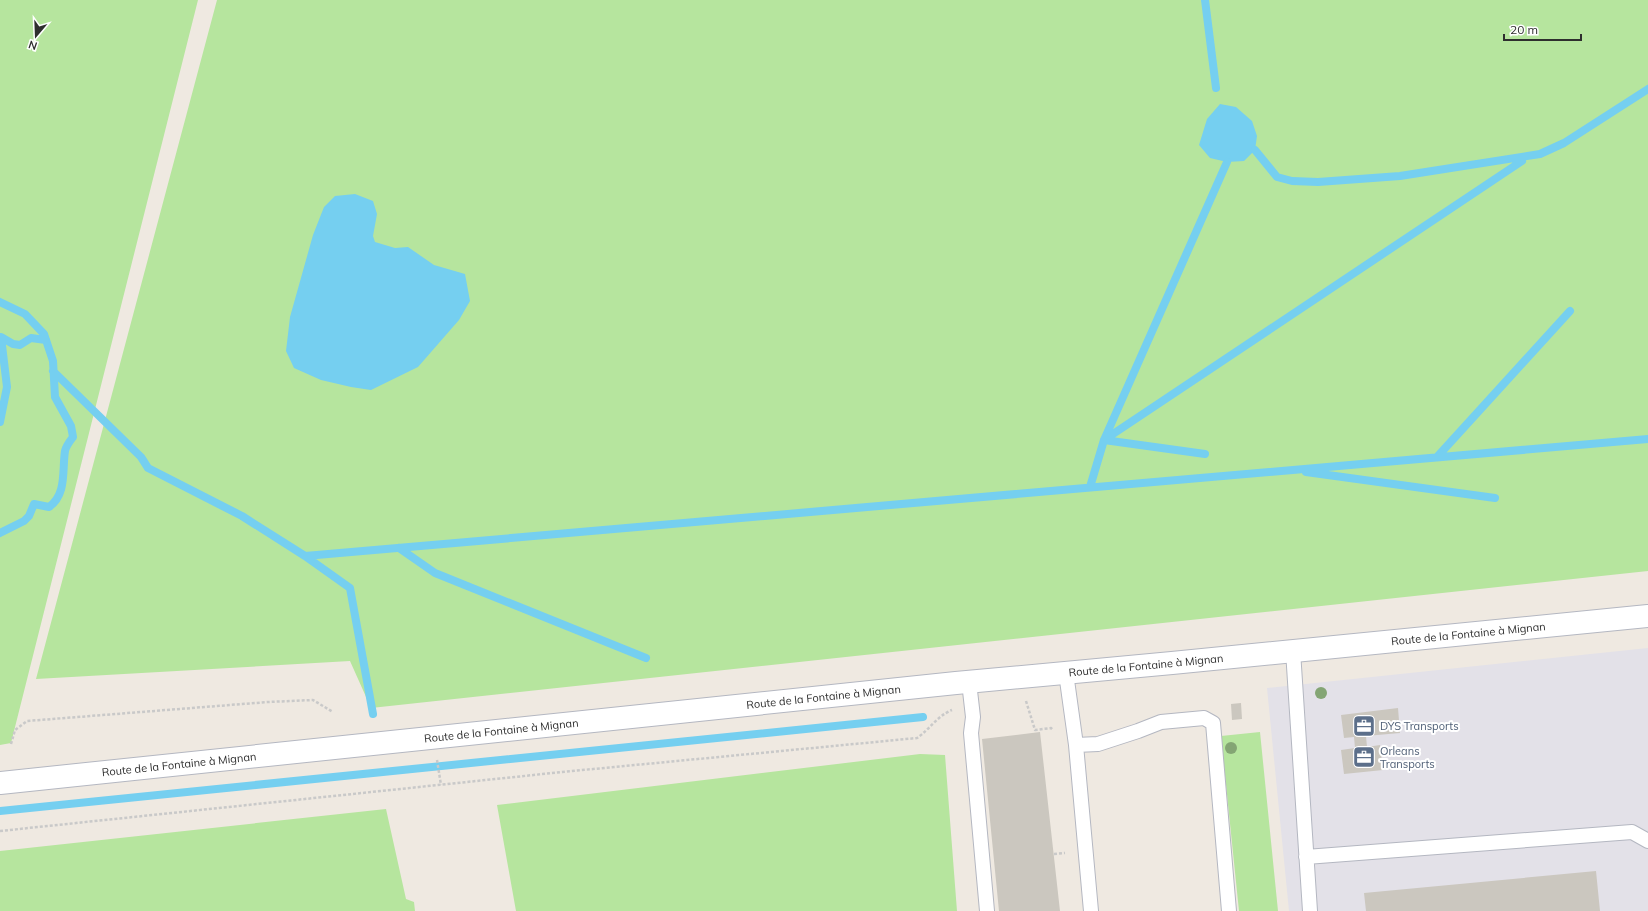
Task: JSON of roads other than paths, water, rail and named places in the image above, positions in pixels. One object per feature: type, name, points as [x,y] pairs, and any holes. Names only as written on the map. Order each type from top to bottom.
[{"type":"street","name":"Route de la Fontaine à Mignan","points":[[0,783],[969,682],[1648,616]]},
{"type":"lane","points":[[1293,651],[1310,911]]},
{"type":"lane","points":[[1066,673],[1076,746],[1091,911]]},
{"type":"lane","points":[[969,682],[973,720],[971,733],[987,911]]},
{"type":"lane","points":[[1076,746],[1098,744],[1161,722],[1204,718],[1213,724],[1229,911]]},
{"type":"lane","points":[[1306,857],[1632,832],[1648,841]]},
{"type":"water","points":[[1220,104],[1236,107],[1252,121],[1257,136],[1255,150],[1244,161],[1227,162],[1210,158],[1199,145],[1207,119]]},
{"type":"water","points":[[355,194],[373,201],[377,214],[373,236],[375,242],[395,248],[408,247],[434,265],[465,274],[470,301],[459,320],[418,367],[371,390],[321,380],[294,368],[286,351],[290,317],[313,235],[324,207],[335,196]]},
{"type":"waterway","points":[[1205,0],[1216,88]]},
{"type":"waterway","points":[[1255,150],[1277,177],[1292,181],[1318,182],[1400,176],[1540,154],[1564,143],[1648,89]]},
{"type":"waterway","points":[[1104,440],[1522,161]]},
{"type":"waterway","points":[[1090,487],[1104,440],[1227,162]]},
{"type":"waterway","points":[[0,302],[25,314],[44,334],[53,361],[55,397],[71,426],[73,437],[66,449],[63,482],[59,496],[55,502],[49,507],[34,504],[29,516],[24,521],[0,533]]},
{"type":"waterway","points":[[1437,457],[1570,311]]},
{"type":"waterway","points":[[0,422],[7,387],[1,337],[13,344],[20,345],[31,338],[46,340]]},
{"type":"waterway","points":[[53,371],[141,457],[148,468],[242,516],[305,556],[350,588],[373,714]]},
{"type":"waterway","points":[[305,556],[1648,439]]},
{"type":"waterway","points":[[1104,440],[1205,454]]},
{"type":"waterway","points":[[1306,472],[1495,498]]},
{"type":"waterway","points":[[399,548],[435,573],[646,658]]},
{"type":"waterway","points":[[0,811],[923,717]]},
{"type":"place","name":"DYS Transports","points":[[1364,726]]},
{"type":"place","name":"Orleans Transports","points":[[1364,757]]}]
